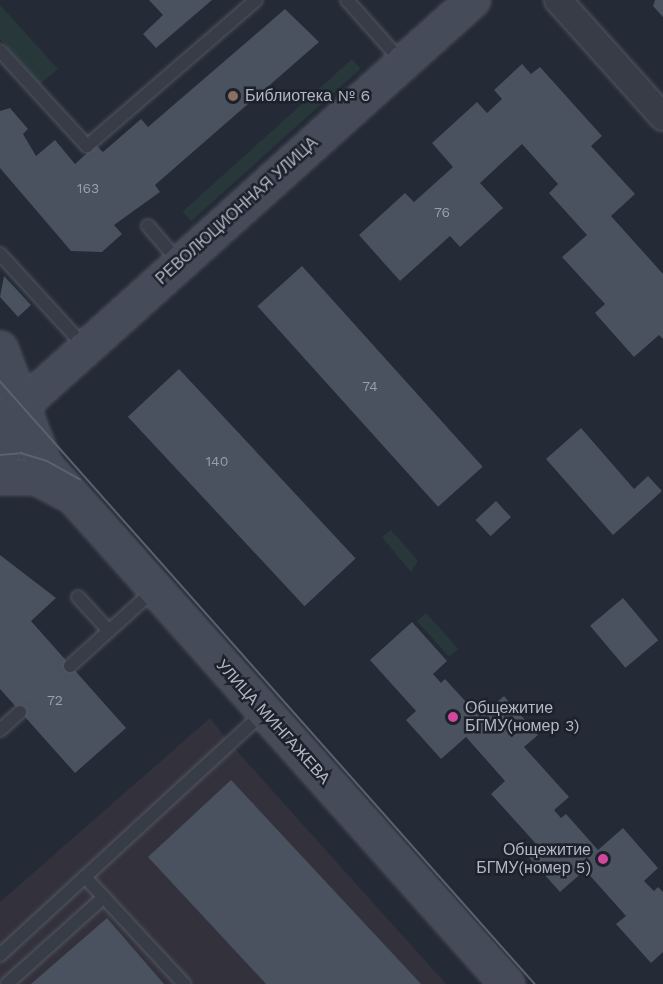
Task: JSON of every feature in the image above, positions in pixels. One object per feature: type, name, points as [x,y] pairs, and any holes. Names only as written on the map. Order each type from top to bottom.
[{"type":"street","name":"РЕВОЛЮЦИОННАЯ УЛИЦА","points":[[11,405],[86,348],[472,0]]},
{"type":"street","points":[[558,0],[663,117]]},
{"type":"street","points":[[0,457],[11,405],[2,350]]},
{"type":"street","name":"УЛИЦА МИНГАЖЕВА","points":[[11,405],[41,459],[71,495],[507,984]]},
{"type":"street","points":[[0,477],[36,477],[71,495]]},
{"type":"lane","points":[[0,51],[87,146],[256,0]]},
{"type":"lane","points":[[347,0],[402,63]]},
{"type":"lane","points":[[148,226],[180,263]]},
{"type":"lane","points":[[0,254],[86,348]]},
{"type":"lane","points":[[70,666],[155,590]]},
{"type":"lane","points":[[78,597],[109,631]]},
{"type":"lane","points":[[0,730],[20,712]]},
{"type":"lane","points":[[0,955],[264,712]]},
{"type":"lane","points":[[85,877],[184,984]]},
{"type":"lane","points":[[7,984],[104,897]]},
{"type":"shaded area","points":[[0,5],[58,69],[40,84],[0,39]]},
{"type":"shaded area","points":[[352,59],[361,69],[191,221],[183,212]]},
{"type":"shaded area","points":[[391,530],[418,561],[411,572],[382,537]]},
{"type":"shaded area","points":[[426,613],[458,649],[449,657],[417,621]]},
{"type":"shaded area","points":[[210,718],[446,984],[0,984],[0,902]]},
{"type":"building","points":[[149,0],[212,0],[156,48],[143,34],[163,15]]},
{"type":"building","points":[[655,0],[663,0],[663,17],[653,6]]},
{"type":"building","points":[[285,9],[319,42],[155,185],[160,192],[114,225],[122,234],[102,252],[71,251],[0,168],[0,111],[10,108],[28,129],[23,134],[36,156],[55,140],[75,164],[96,145],[103,152],[141,119],[148,127]]},
{"type":"building","points":[[522,64],[531,74],[540,67],[602,136],[591,146],[635,194],[611,216],[663,274],[663,339],[659,335],[634,357],[595,313],[605,304],[562,257],[587,235],[549,193],[558,184],[522,144],[480,183],[503,208],[460,247],[450,236],[400,281],[359,235],[405,193],[414,202],[453,167],[432,143],[477,102],[487,113],[502,99],[494,90]]},
{"type":"building","points":[[302,266],[483,467],[438,507],[257,306]]},
{"type":"building","points":[[4,276],[31,305],[18,317],[0,297]]},
{"type":"building","points":[[179,369],[356,558],[304,606],[128,417]]},
{"type":"building","points":[[581,428],[634,489],[648,476],[662,491],[613,535],[546,459]]},
{"type":"building","points":[[496,501],[511,517],[491,536],[476,520]]},
{"type":"building","points":[[0,555],[56,598],[31,621],[126,728],[75,773],[0,689]]},
{"type":"building","points":[[623,598],[658,640],[625,668],[590,626]]},
{"type":"building","points":[[412,622],[447,661],[433,674],[441,683],[445,679],[480,717],[504,696],[538,735],[524,747],[569,797],[554,810],[561,818],[566,814],[598,850],[623,828],[658,868],[644,881],[654,891],[658,887],[663,892],[663,952],[651,963],[616,924],[626,916],[585,870],[560,892],[526,854],[537,845],[491,794],[505,781],[466,737],[441,759],[406,720],[416,711],[370,660]]},
{"type":"building","points":[[231,780],[421,984],[266,984],[148,857]]},
{"type":"building","points":[[107,918],[164,984],[31,984]]},
{"type":"tram line","points":[[0,381],[535,984]]},
{"type":"tram line","points":[[0,455],[21,453],[47,461],[80,479]]},
{"type":"place","name":"Библиотека № 6","points":[[233,96]]},
{"type":"place","name":"Общежитие БГМУ(номер 3)","points":[[453,717]]},
{"type":"place","name":"Общежитие БГМУ(номер 5)","points":[[603,859]]}]
